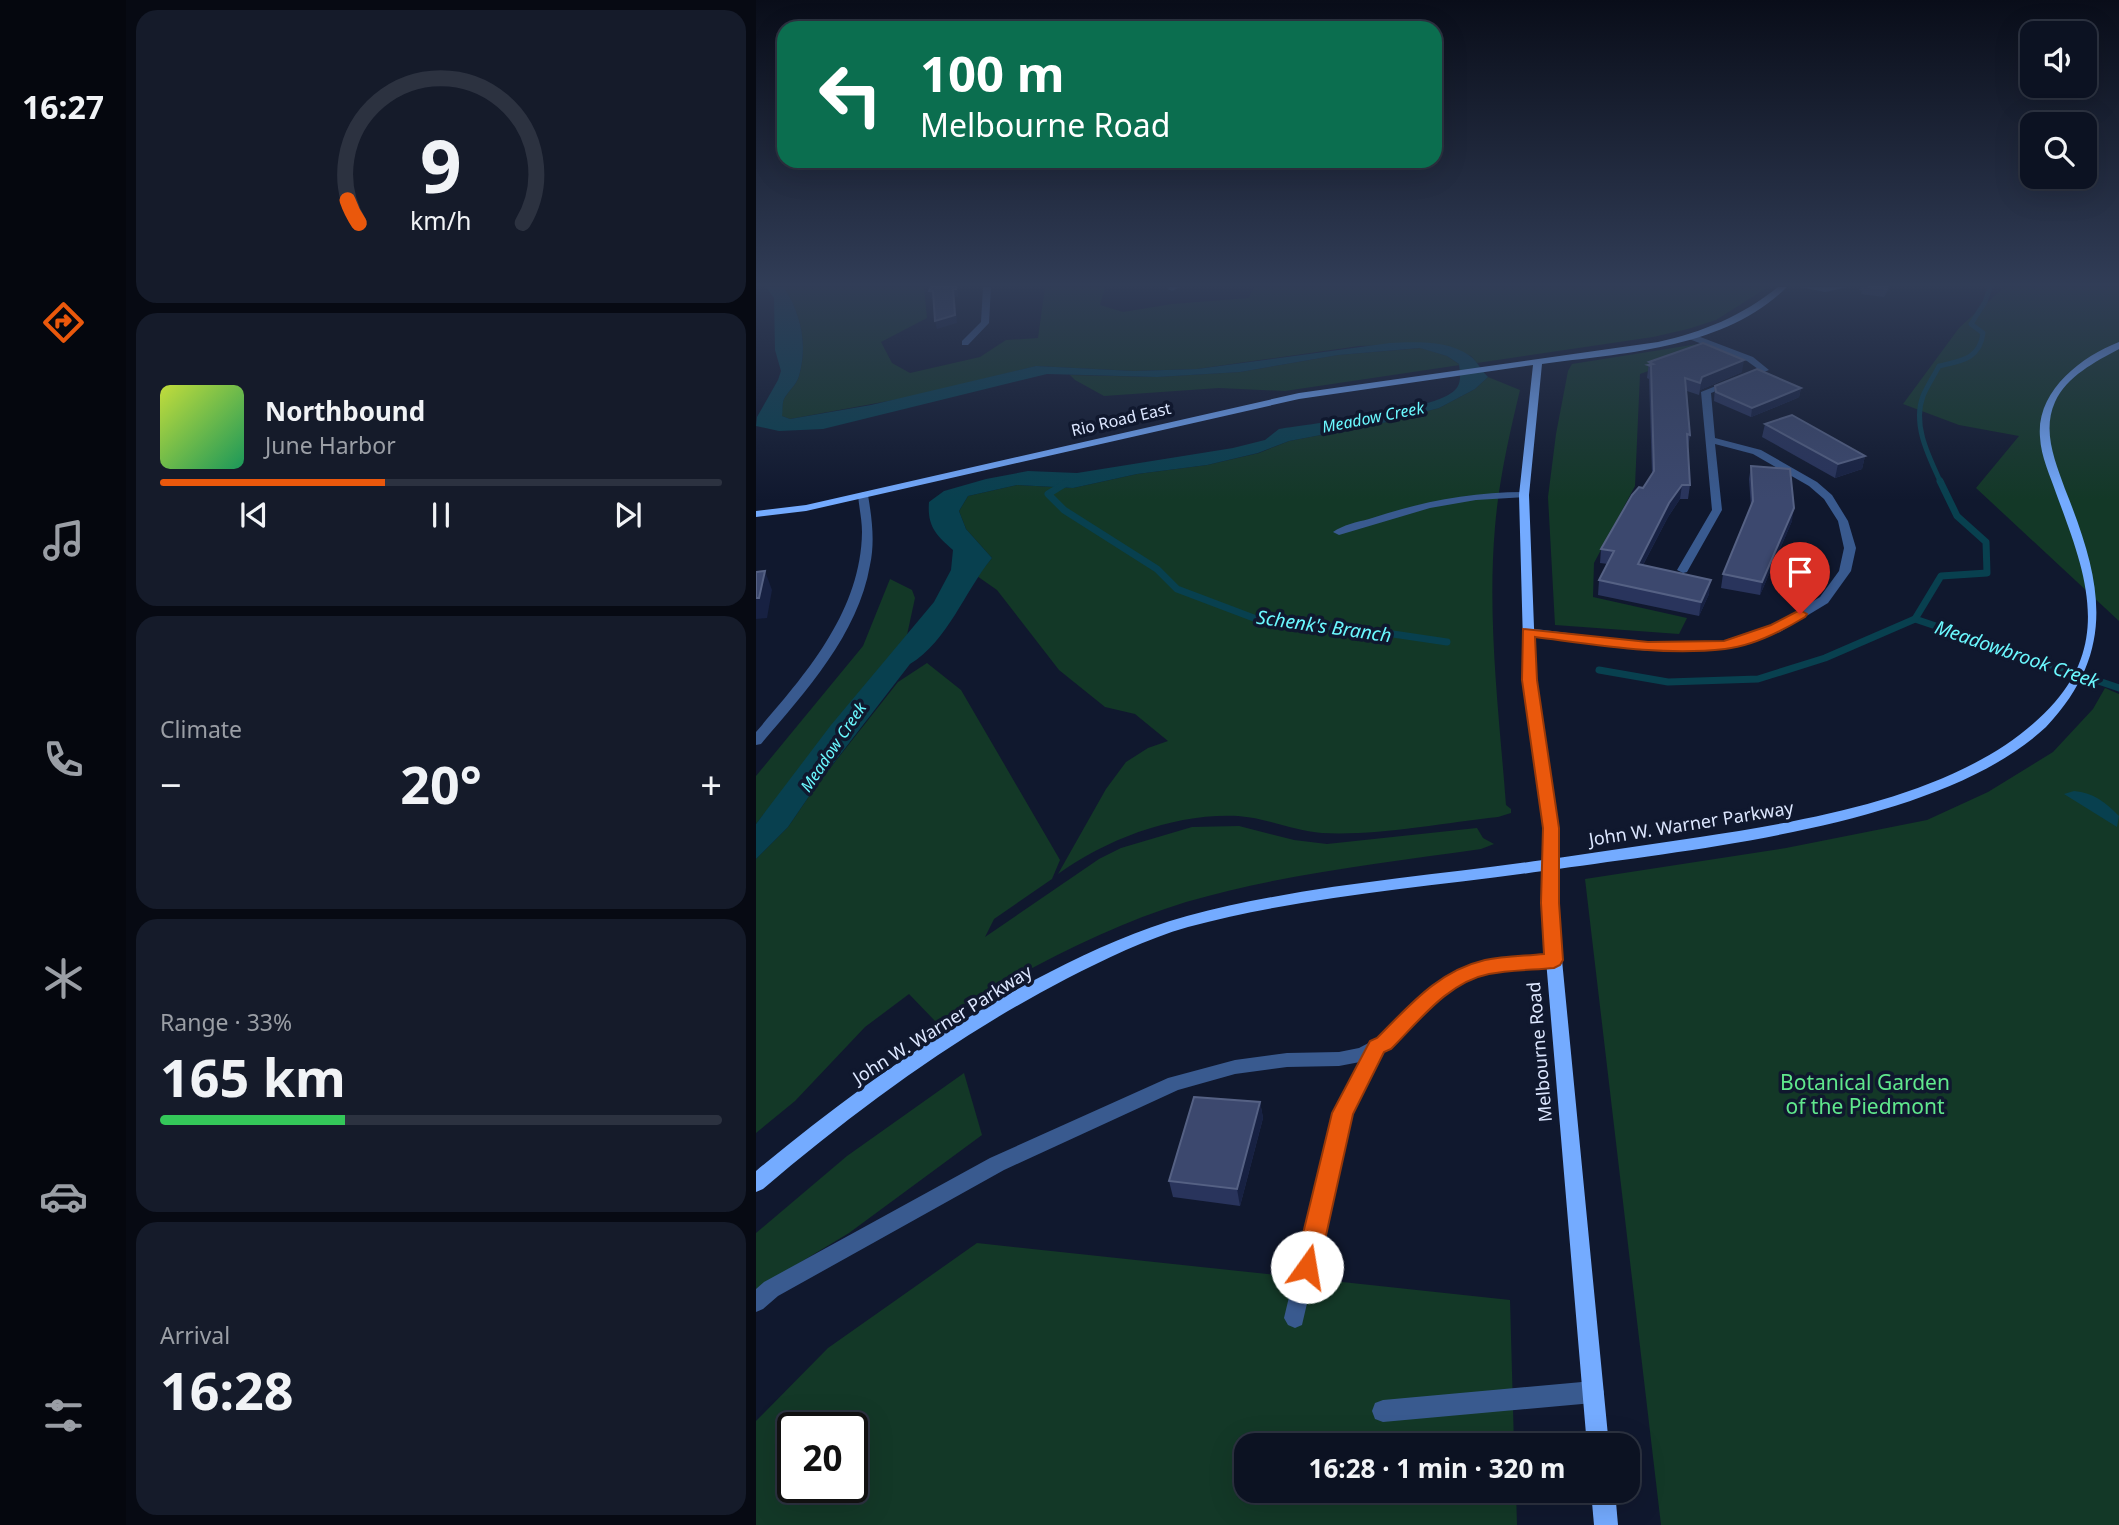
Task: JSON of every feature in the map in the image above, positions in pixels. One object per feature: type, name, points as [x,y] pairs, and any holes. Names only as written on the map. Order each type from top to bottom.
[{"type":"street","name":"Rio Road East","points":[[756,514],[806,508],[1251,406],[1411,378],[1567,358]]},
{"type":"street","points":[[1683,570],[1717,510],[1706,392],[1765,370],[1749,358]]},
{"type":"street","name":"John W. Warner Parkway","points":[[756,1183],[827,1122],[897,1071],[1033,989],[1114,949],[1183,923],[1330,893],[1550,865],[1758,833],[1829,819],[1903,798],[1965,774],[2001,754],[2032,733],[2054,713],[2072,689],[2089,655],[2095,622],[2090,571],[2050,464],[2044,423],[2048,406],[2056,391],[2081,367],[2096,358]]},
{"type":"street","name":"Melbourne Road","points":[[1538,363],[1524,495],[1530,680],[1551,828],[1554,960],[1597,1433]]},
{"type":"street","points":[[1528,632],[1648,647],[1726,645],[1776,628],[1824,600],[1845,571],[1850,548],[1843,522],[1828,497],[1813,484],[1757,452],[1710,440]]},
{"type":"street","points":[[756,741],[828,650],[854,604],[864,574],[869,545],[869,519],[863,495]]},
{"type":"street","points":[[1339,532],[1407,508],[1465,497],[1524,495]]},
{"type":"street","points":[[756,1302],[771,1289],[997,1164],[1174,1083],[1236,1067],[1287,1060],[1339,1059],[1363,1054],[1384,1043],[1437,991],[1460,976],[1487,967],[1554,960]]},
{"type":"street","points":[[1295,1318],[1342,1113],[1377,1047]]},
{"type":"street","points":[[1383,1411],[1593,1392]]},
{"type":"street","points":[[1604,1503],[1606,1525]]},
{"type":"green space","points":[[803,358],[889,358],[892,363],[910,373],[975,358],[1273,358],[1197,369],[1134,371],[1036,366],[910,397],[790,419],[782,416],[782,405],[796,383]]},
{"type":"green space","points":[[1320,358],[1450,358],[1460,365],[1285,391],[1219,388],[1104,396],[1070,375],[1157,377],[1240,372]]},
{"type":"green space","points":[[1473,358],[1510,358],[1477,363]]},
{"type":"green space","points":[[1609,358],[1684,358],[1640,374],[1635,486],[1594,563],[1593,597],[1687,618],[1679,634],[1555,625],[1548,497],[1556,434],[1568,371],[1572,364]]},
{"type":"green space","points":[[1937,358],[2119,358],[2119,621],[1976,488],[2019,436],[1959,425],[1903,404]]},
{"type":"green space","points":[[1488,377],[1520,390],[1499,492],[1492,596],[1506,805],[1511,809],[1511,813],[1498,817],[1365,833],[1312,832],[1238,816],[1191,819],[1144,830],[1121,839],[1098,849],[1058,874],[1106,789],[1126,762],[1148,748],[1168,741],[1135,714],[1105,707],[1059,670],[997,590],[977,576],[992,558],[966,529],[959,511],[968,496],[1017,485],[1073,488],[1137,474],[1207,465],[1259,453],[1289,441],[1379,424],[1439,408],[1475,389]]},
{"type":"green space","points":[[890,579],[912,590],[915,598],[907,635],[756,824],[756,776],[863,646]]},
{"type":"green space","points":[[927,663],[961,690],[1060,860],[1052,879],[994,919],[985,937],[1099,859],[1121,848],[1192,827],[1239,826],[1294,840],[1327,844],[1477,828],[1483,838],[1494,844],[1481,849],[1296,877],[1186,902],[1089,940],[936,1022],[909,994],[865,1027],[795,1101],[756,1133],[756,859],[788,827],[816,786],[898,682]]},
{"type":"green space","name":"Botanical Garden of the Piedmont","points":[[2105,688],[2119,694],[2119,1525],[1661,1525],[1585,879],[1786,848],[1927,820],[1988,792],[2053,752],[2093,709]]},
{"type":"green space","points":[[964,1073],[982,1135],[849,1233],[756,1289],[756,1233],[847,1156]]},
{"type":"green space","points":[[977,1243],[1510,1300],[1514,1433],[1234,1433],[1234,1503],[1516,1503],[1517,1525],[756,1525],[756,1421],[828,1348]]},
{"type":"water","points":[[777,358],[803,358],[796,383],[783,403],[782,416],[790,419],[871,405],[1036,366],[1134,371],[1197,369],[1277,358],[1320,358],[1240,372],[1157,377],[1047,374],[823,429],[779,431],[756,426],[757,417],[781,371]]},
{"type":"water","name":"Meadow Creek","points":[[1450,358],[1473,358],[1488,377],[1475,389],[1439,408],[1379,424],[1289,441],[1258,453],[1207,465],[1137,474],[1073,488],[1017,485],[968,496],[959,511],[966,529],[992,558],[935,643],[910,664],[816,786],[788,827],[756,859],[756,824],[831,725],[934,602],[951,570],[953,550],[931,524],[929,510],[929,502],[944,491],[1028,471],[1077,473],[1233,448],[1265,440],[1279,429],[1424,404],[1455,390],[1460,378],[1459,364]]},
{"type":"water","points":[[2074,791],[2093,796],[2109,806],[2119,816],[2117,827],[2064,794]]},
{"type":"building","points":[[1660,358],[1744,360],[1702,377],[1700,383],[1685,378],[1690,435],[1687,434],[1690,485],[1682,485],[1669,503],[1638,564],[1711,580],[1701,602],[1599,580],[1614,551],[1601,549],[1632,495],[1639,487],[1643,488],[1654,471],[1651,366],[1648,365],[1653,364],[1649,362]]},
{"type":"building","points":[[1757,369],[1801,388],[1752,408],[1716,392],[1715,386]]},
{"type":"building","points":[[1792,415],[1865,456],[1838,464],[1765,424]]},
{"type":"building","points":[[1751,466],[1790,469],[1794,508],[1762,582],[1723,574],[1753,501]]},
{"type":"building","points":[[765,571],[759,598],[756,598],[756,572]]},
{"type":"building","points":[[1194,1097],[1260,1102],[1237,1189],[1169,1181]]},
{"type":"waterway","name":"Schenk's Branch","points":[[1941,483],[1923,441],[1920,407],[1939,366],[1965,358]]},
{"type":"waterway","name":"Schenk's Branch","points":[[1915,619],[1941,576],[1987,573],[1986,542],[1957,516],[1940,481]]},
{"type":"waterway","name":"Schenk's Branch","points":[[1066,483],[1048,494],[1064,510],[1157,569],[1177,589],[1259,620],[1366,630],[1447,642]]},
{"type":"waterway","name":"Schenk's Branch","points":[[1599,670],[1668,682],[1758,679],[1825,658],[1915,619]]},
{"type":"waterway","name":"Meadowbrook Creek","points":[[1915,619],[2119,688]]},
{"type":"route","points":[[1307,1267],[1342,1113],[1377,1047],[1437,991],[1460,976],[1487,967],[1554,960],[1550,903],[1551,828],[1530,680],[1528,632],[1648,647],[1726,645],[1776,628],[1800,614]]}]
